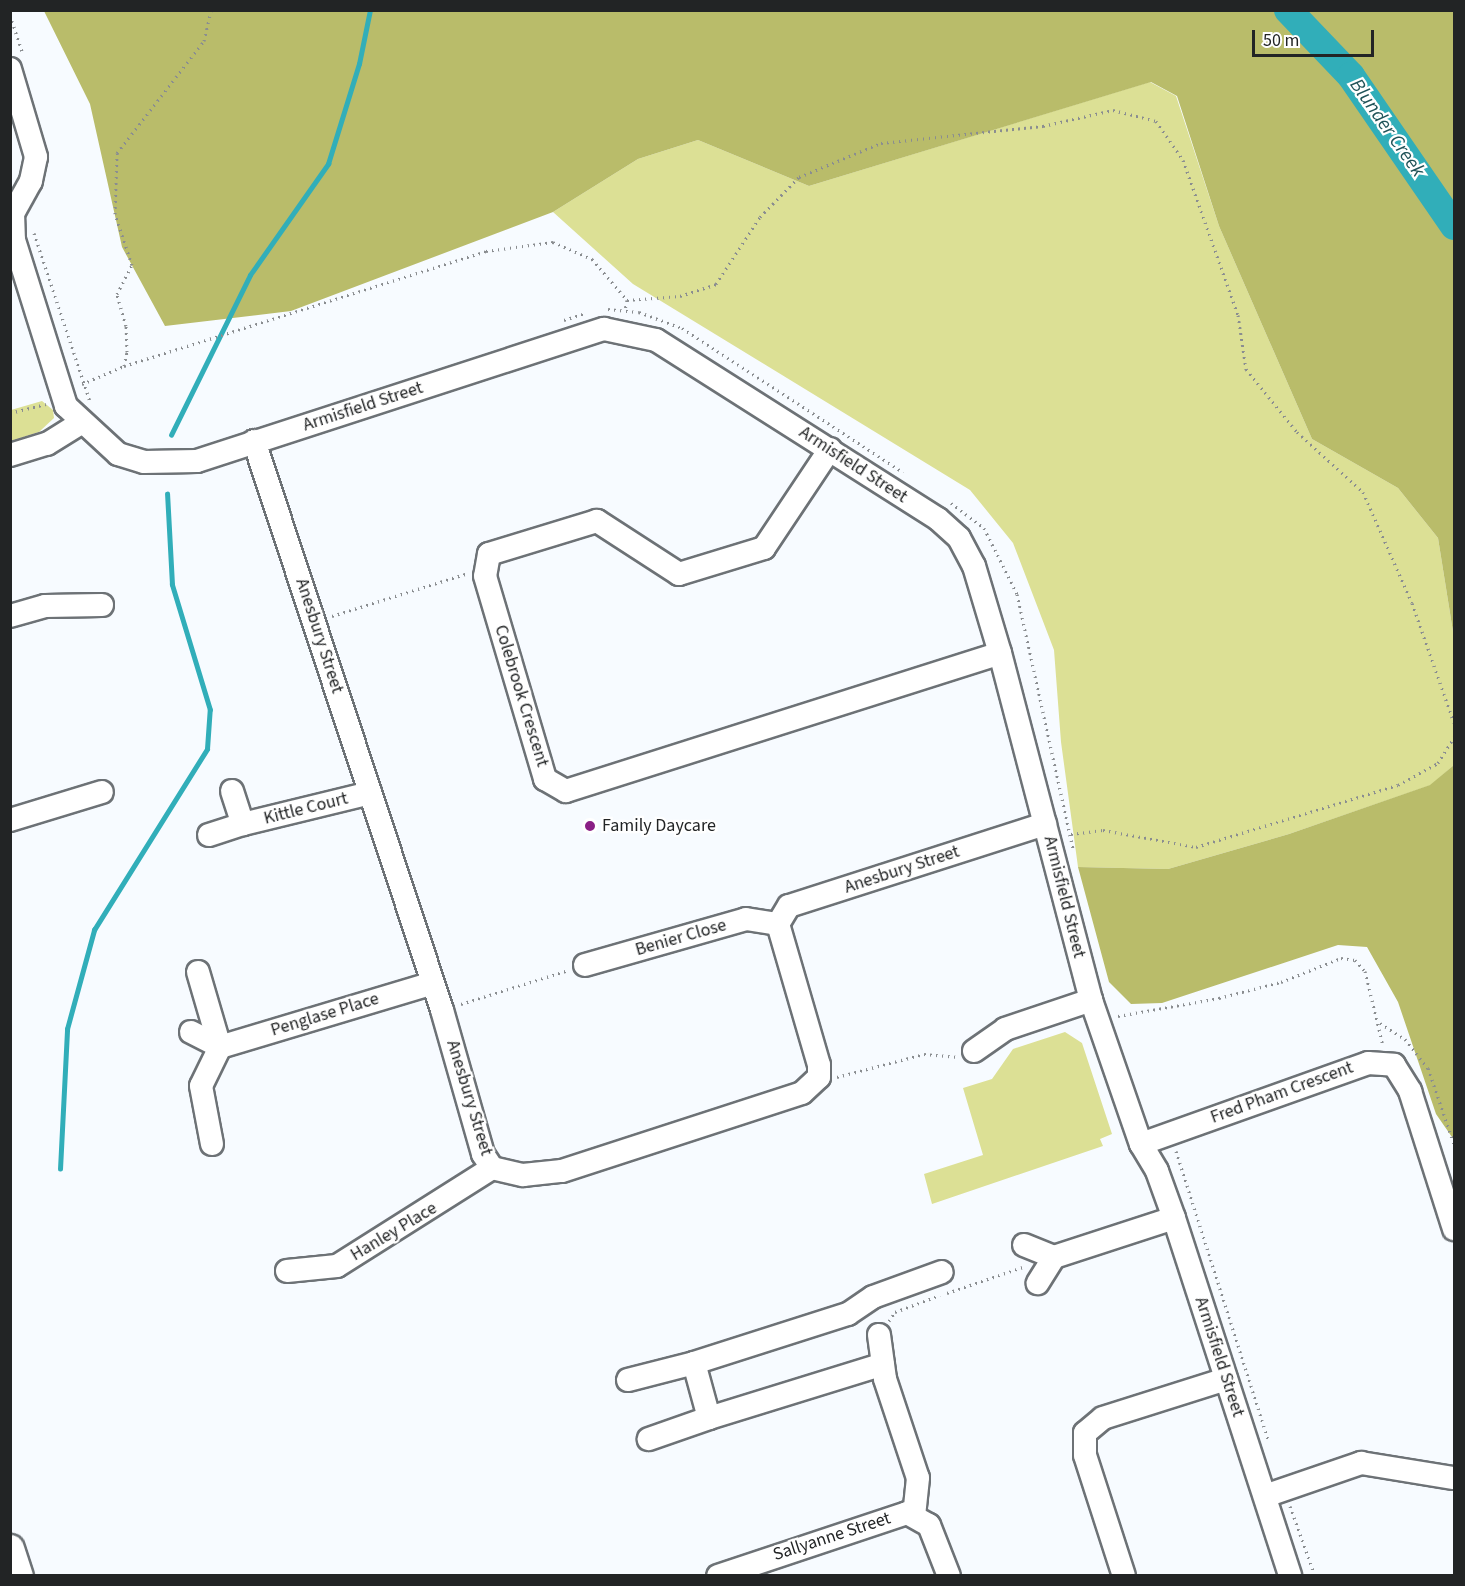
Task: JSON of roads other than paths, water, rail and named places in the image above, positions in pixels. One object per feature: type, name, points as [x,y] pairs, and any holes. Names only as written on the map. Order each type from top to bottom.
[{"type":"main road","points":[[10,1549],[19,1575]]},
{"type":"street","points":[[17,64],[36,157],[31,181],[19,216]]},
{"type":"street","name":"Armisfield Street","points":[[19,216],[14,240],[19,292],[58,390],[80,423],[118,454],[144,462],[197,461],[604,329],[656,340],[938,519],[958,538],[974,566],[1000,652],[1091,1000],[1141,1144],[1157,1171],[1174,1218],[1226,1379],[1274,1493],[1290,1575]]},
{"type":"street","points":[[10,455],[47,444],[80,423]]},
{"type":"street","name":"Anesbury Street","points":[[254,441],[315,621],[430,984],[442,1010],[483,1154],[492,1168],[523,1175],[562,1171],[802,1093],[819,1077],[778,924],[789,906],[1046,824]]},
{"type":"street","name":"Colebrook Crescent","points":[[830,449],[764,548],[679,574],[597,521],[489,554],[485,576],[545,779],[566,791],[1000,652]]},
{"type":"street","points":[[10,616],[45,606],[102,605]]},
{"type":"street","name":"Kittle Court","points":[[232,791],[243,824]]},
{"type":"street","points":[[10,820],[102,792]]},
{"type":"street","name":"Kittle Court","points":[[209,835],[243,824],[370,793]]},
{"type":"street","name":"Benier Close","points":[[585,965],[746,919],[778,924]]},
{"type":"street","points":[[198,972],[220,1047],[206,1074],[201,1096],[212,1144]]},
{"type":"street","name":"Penglase Place","points":[[220,1047],[430,984]]},
{"type":"street","points":[[974,1051],[1005,1029],[1091,1000]]},
{"type":"street","points":[[191,1032],[220,1047]]},
{"type":"street","name":"Fred Pham Crescent","points":[[1141,1144],[1368,1063],[1394,1065],[1410,1091],[1455,1229]]},
{"type":"street","name":"Hanley Place","points":[[287,1271],[337,1266],[492,1168]]},
{"type":"street","points":[[1024,1245],[1054,1257],[1174,1218]]},
{"type":"street","points":[[1038,1283],[1054,1257]]},
{"type":"street","points":[[628,1380],[694,1363],[848,1314],[873,1298],[942,1272]]},
{"type":"street","points":[[879,1335],[883,1364],[918,1478],[914,1514],[933,1530],[949,1575]]},
{"type":"street","points":[[694,1363],[709,1419]]},
{"type":"street","points":[[649,1439],[883,1364]]},
{"type":"street","points":[[1124,1575],[1083,1449],[1085,1433],[1103,1418],[1226,1379]]},
{"type":"street","points":[[1274,1493],[1361,1463],[1455,1478]]},
{"type":"street","name":"Sallyanne Street","points":[[718,1575],[896,1515],[914,1514]]},
{"type":"waterway","points":[[171,435],[250,275],[328,164],[359,64],[370,10]]},
{"type":"waterway","name":"Blunder Creek","points":[[1288,10],[1351,76],[1454,226]]},
{"type":"waterway","points":[[60,1169],[67,1029],[94,930],[207,749],[210,710],[172,585],[167,494]]},
{"type":"place","name":"Family Daycare","points":[[590,826]]}]
